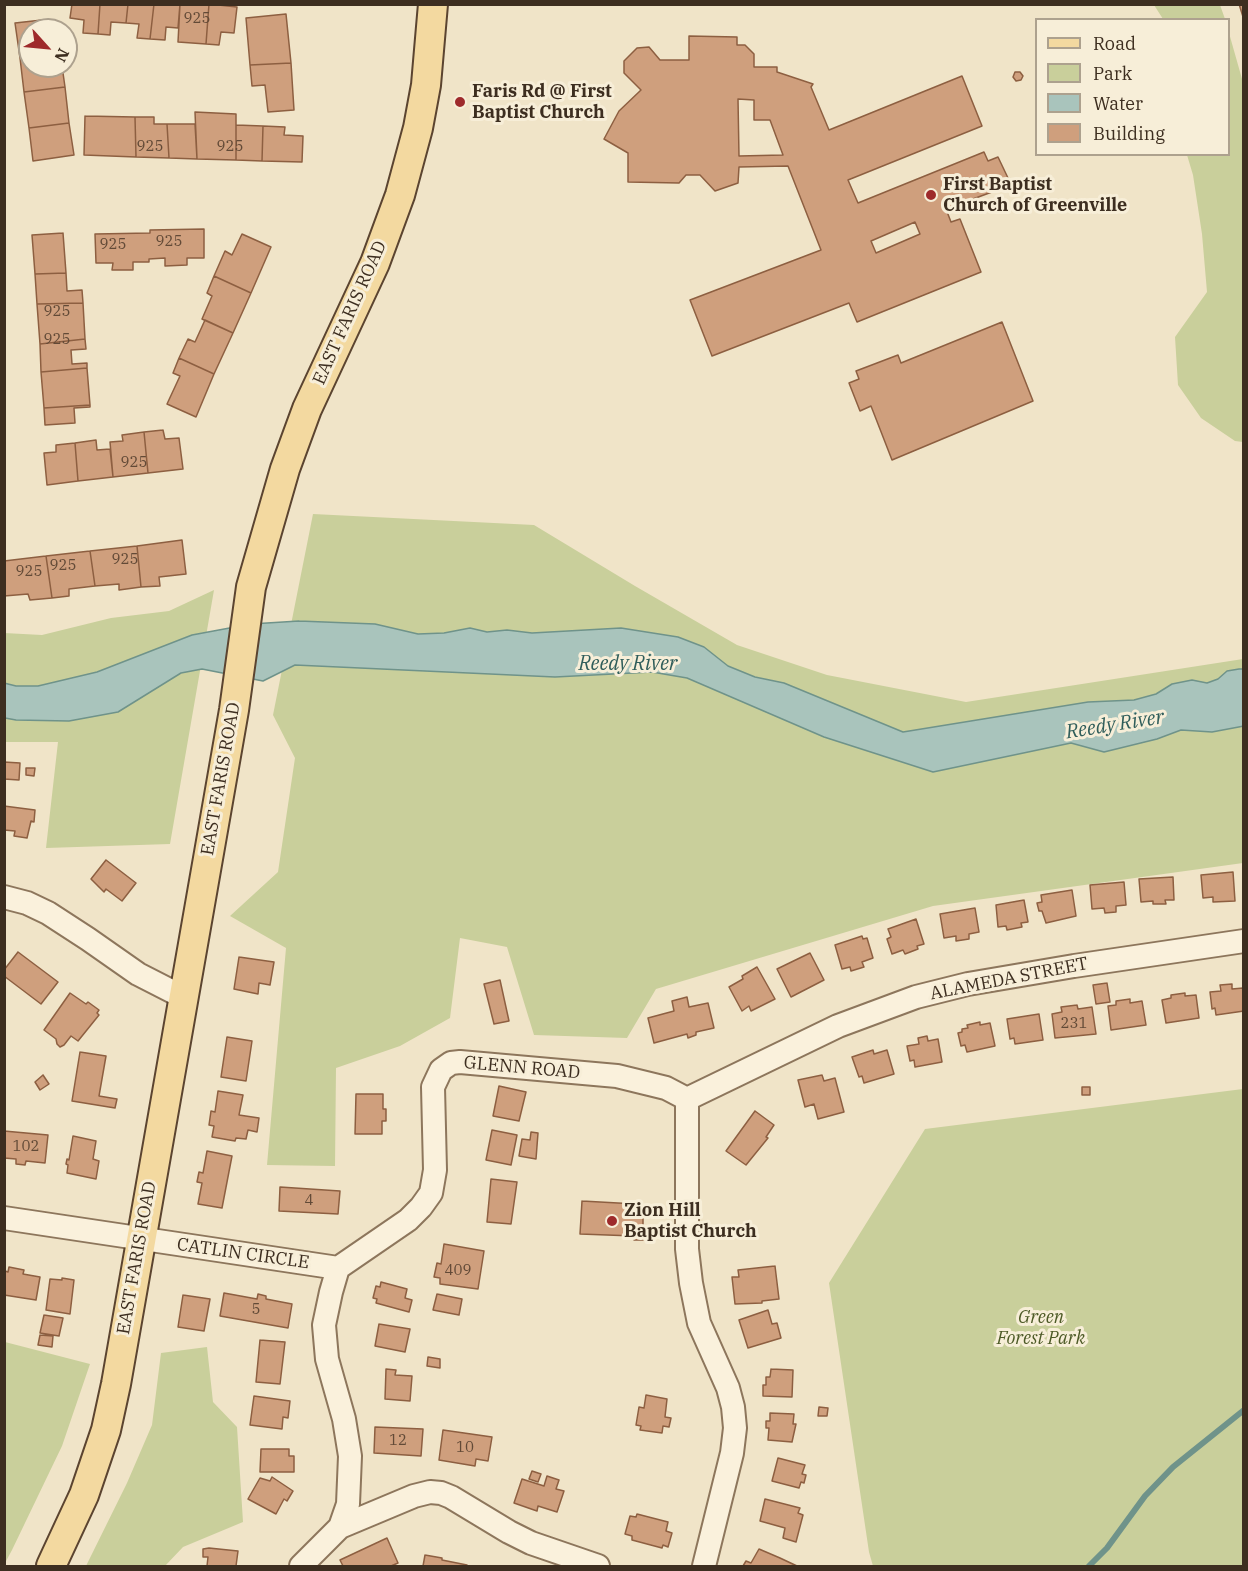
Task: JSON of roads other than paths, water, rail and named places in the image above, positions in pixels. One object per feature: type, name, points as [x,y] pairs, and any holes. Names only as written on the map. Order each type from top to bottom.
[{"type":"main road","name":"EAST FARIS ROAD","points":[[51,1566],[84,1496],[106,1430],[116,1384],[139,1239],[234,710],[251,586],[285,469],[307,409],[375,263],[400,195],[418,128],[426,85],[433,4]]},
{"type":"street","points":[[4,897],[27,903],[48,914],[138,974],[183,997]]},
{"type":"street","name":"ALAMEDA STREET","points":[[687,1099],[838,1026],[916,997],[968,984],[1244,941]]},
{"type":"street","name":"GLENN ROAD","points":[[339,1268],[408,1220],[431,1193],[435,1170],[433,1087],[441,1070],[447,1065],[473,1062],[617,1076],[666,1088],[687,1099]]},
{"type":"street","points":[[687,1099],[687,1249],[691,1283],[699,1323],[728,1388],[735,1428],[732,1453],[704,1566]]},
{"type":"street","name":"CATLIN CIRCLE","points":[[4,1218],[339,1268]]},
{"type":"street","points":[[339,1268],[324,1325],[327,1359],[344,1419],[350,1456],[348,1504],[340,1527]]},
{"type":"street","points":[[301,1566],[340,1527],[414,1496],[430,1492],[451,1497],[483,1518],[531,1543],[598,1566]]},
{"type":"water","name":"Reedy River","points":[[299,621],[375,624],[418,634],[444,633],[470,628],[487,632],[507,630],[532,633],[621,628],[678,637],[704,647],[728,666],[755,677],[784,683],[903,732],[1088,702],[1134,700],[1156,694],[1172,684],[1192,680],[1207,683],[1218,679],[1227,671],[1243,669],[1244,726],[1212,732],[1181,730],[1157,739],[1104,752],[1071,743],[933,772],[824,737],[687,678],[652,672],[555,677],[295,665],[263,681],[202,669],[181,673],[118,712],[69,721],[5,718],[4,683],[16,686],[38,686],[97,672],[192,635],[251,624]]},
{"type":"waterway","points":[[1089,1566],[1107,1548],[1145,1496],[1173,1467],[1244,1410]]},
{"type":"place","name":"Faris Rd @ First Baptist Church","points":[[460,102]]},
{"type":"place","name":"First Baptist Church of Greenville","points":[[931,195]]},
{"type":"place","name":"Zion Hill Baptist Church","points":[[612,1221]]},
{"type":"park label","name":"Green Forest Park","points":[[1041,1328]]}]
